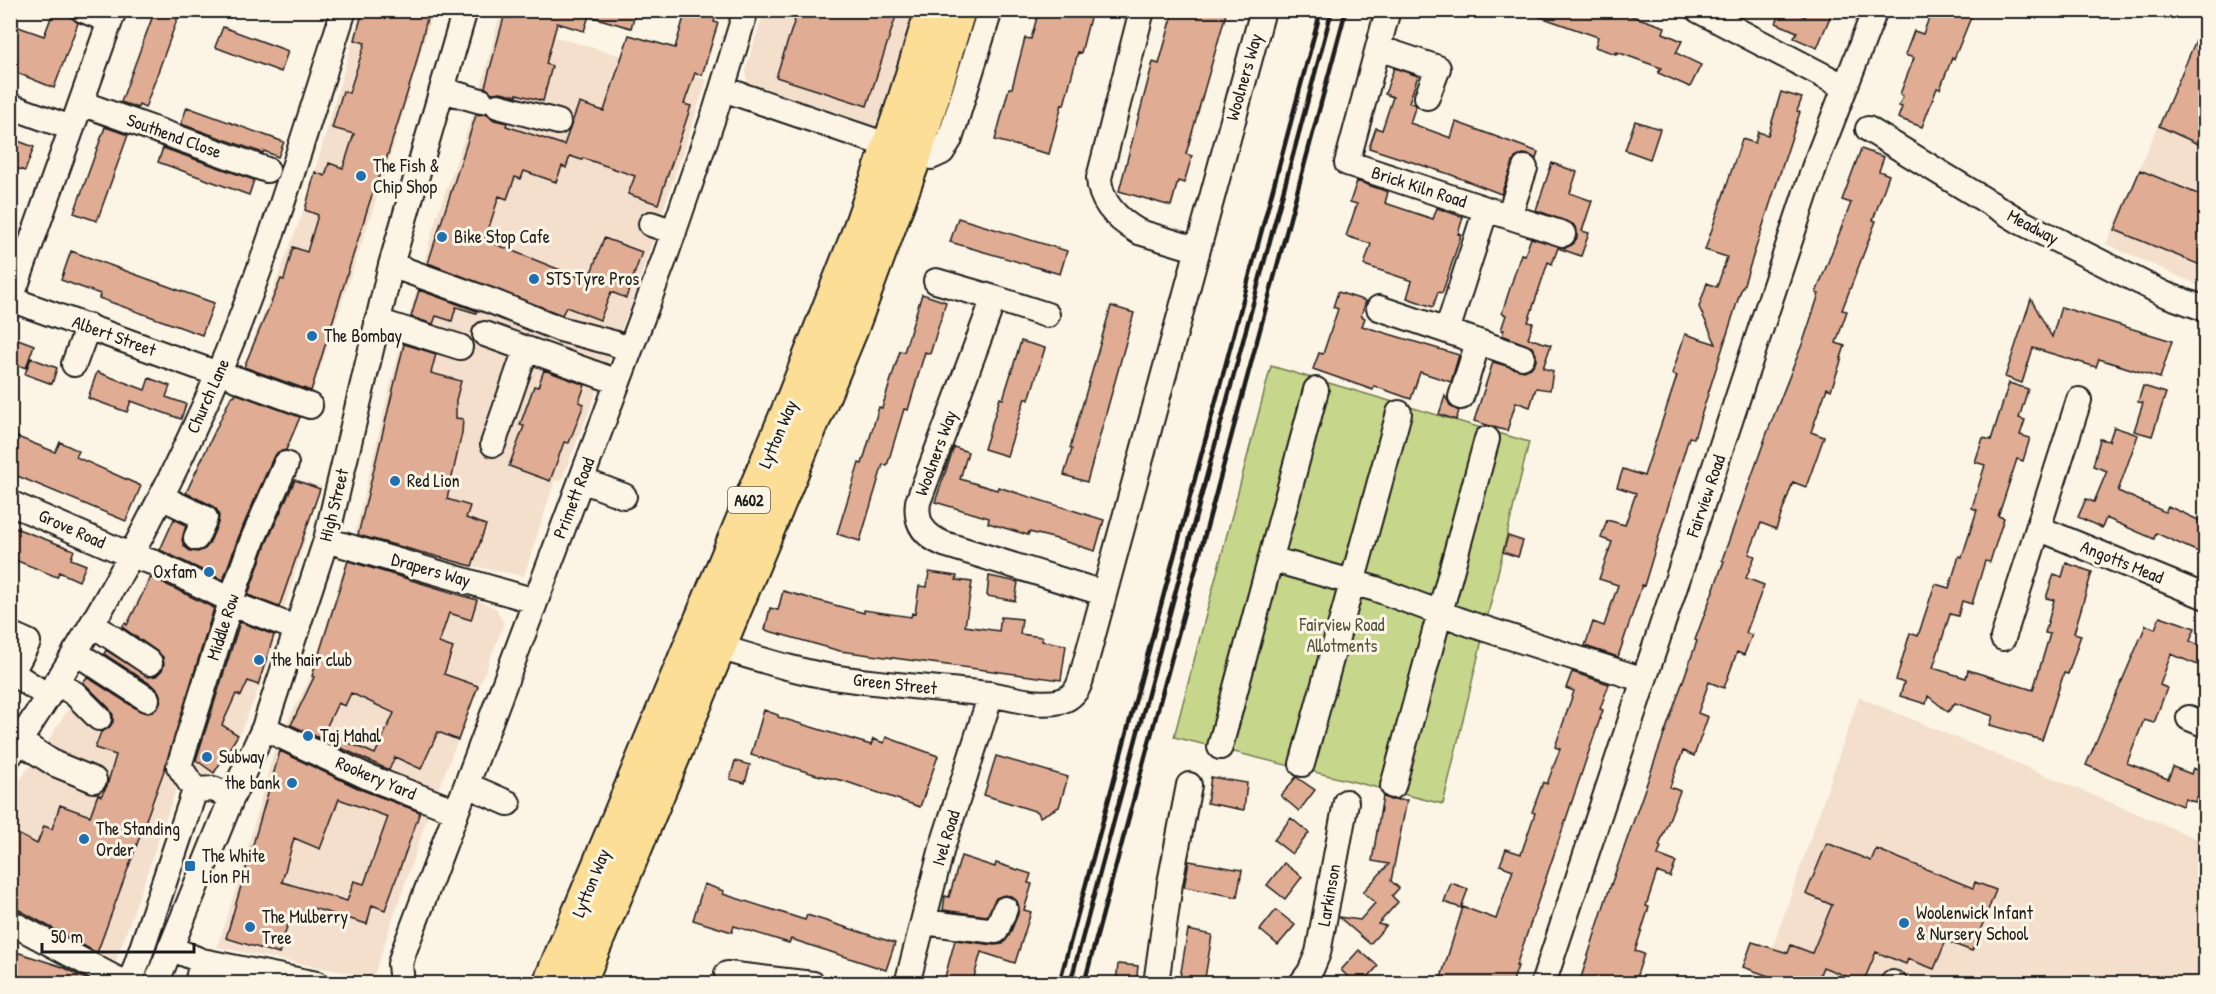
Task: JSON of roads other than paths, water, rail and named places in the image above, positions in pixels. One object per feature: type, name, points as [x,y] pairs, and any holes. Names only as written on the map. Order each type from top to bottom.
[{"type":"main road","name":"Lytton Way","points":[[549,984],[794,396],[851,252],[901,110],[932,10]]},
{"type":"main road","name":"Lytton Way","points":[[579,984],[856,317],[913,163],[959,10]]},
{"type":"street","points":[[11,299],[112,16],[83,10]]},
{"type":"street","name":"Church Lane","points":[[15,748],[132,556],[161,497],[227,377],[344,10]]},
{"type":"street","name":"High Street","points":[[156,984],[232,797],[264,728],[326,540],[391,266],[465,10]]},
{"type":"street","name":"Primett Road","points":[[402,984],[400,964],[404,951],[674,232],[723,89],[746,10]]},
{"type":"street","points":[[931,157],[942,152],[950,139],[990,10]]},
{"type":"street","points":[[1142,10],[1099,178],[1099,190],[1109,208],[1130,227],[1139,232],[1196,249]]},
{"type":"street","name":"Woolners Way","points":[[1072,695],[1081,679],[1196,249],[1263,10]]},
{"type":"street","name":"Brick Kiln Road","points":[[1388,10],[1347,163],[1486,209],[1447,331]]},
{"type":"street","points":[[1698,10],[1845,87]]},
{"type":"street","name":"Fairview Road","points":[[1543,984],[1810,180],[1875,10]]},
{"type":"street","points":[[1378,48],[1438,68],[1428,97]]},
{"type":"street","points":[[723,89],[884,144]]},
{"type":"street","points":[[442,90],[558,122]]},
{"type":"street","name":"Southend Close","points":[[81,103],[267,170]]},
{"type":"street","points":[[10,106],[71,128]]},
{"type":"street","name":"Meadway","points":[[1868,129],[2022,222],[2164,294],[2205,309]]},
{"type":"street","points":[[1509,216],[1525,168]]},
{"type":"street","points":[[1486,209],[1563,234]]},
{"type":"street","points":[[651,224],[674,232]]},
{"type":"street","points":[[391,266],[491,301],[560,329],[613,343],[630,350]]},
{"type":"street","points":[[936,281],[1047,315]]},
{"type":"street","name":"Woolners Way","points":[[994,298],[918,502],[918,518],[928,535],[944,544],[1103,593]]},
{"type":"street","name":"Albert Street","points":[[11,299],[310,406]]},
{"type":"street","points":[[1379,308],[1522,357]]},
{"type":"street","points":[[377,321],[460,347]]},
{"type":"street","points":[[74,364],[88,326]]},
{"type":"street","points":[[485,334],[618,382]]},
{"type":"street","points":[[1461,397],[1478,342]]},
{"type":"street","points":[[492,444],[526,349]]},
{"type":"street","points":[[1220,747],[1316,390]]},
{"type":"street","points":[[2002,638],[2079,399]]},
{"type":"street","points":[[1302,764],[1399,413]]},
{"type":"street","points":[[1393,786],[1487,439]]},
{"type":"street","name":"Middle Row","points":[[195,790],[179,766],[253,539],[286,464]]},
{"type":"street","points":[[581,480],[624,496]]},
{"type":"street","points":[[161,497],[205,518],[196,538]]},
{"type":"street","name":"Grove Road","points":[[10,503],[132,556],[155,563],[232,602],[298,628]]},
{"type":"street","name":"Angotts Mead","points":[[2038,528],[2205,597]]},
{"type":"street","name":"Drapers Way","points":[[326,540],[536,601]]},
{"type":"street","points":[[1271,559],[1376,589],[1441,614],[1644,680]]},
{"type":"street","points":[[92,624],[150,663]]},
{"type":"street","points":[[10,634],[28,642],[11,675],[75,694],[99,718]]},
{"type":"street","name":"Green Street","points":[[719,647],[802,671],[838,678],[1051,702],[1072,695]]},
{"type":"street","points":[[75,652],[147,699]]},
{"type":"street","name":"Ivel Road","points":[[907,984],[942,848],[991,694]]},
{"type":"street","name":"Rookery Yard","points":[[264,728],[368,777],[456,811]]},
{"type":"street","points":[[15,748],[94,780]]},
{"type":"street","points":[[467,785],[508,803]]},
{"type":"street","points":[[1156,984],[1170,883],[1189,785]]},
{"type":"street","points":[[10,922],[128,984],[195,790],[213,789],[232,797]]},
{"type":"street","name":"Larkinson","points":[[1301,984],[1310,972],[1318,953],[1346,802]]},
{"type":"street","points":[[923,922],[996,932],[1005,909]]},
{"type":"street","points":[[170,948],[200,972],[317,984]]},
{"type":"street","points":[[727,974],[780,982],[813,984]]},
{"type":"railway","points":[[1059,984],[1321,10]]},
{"type":"railway","points":[[1070,984],[1332,10]]},
{"type":"railway","points":[[1084,984],[1346,10]]},
{"type":"place","name":"The Fish & Chip Shop","points":[[361,176]]},
{"type":"place","name":"Bike Stop Cafe","points":[[442,237]]},
{"type":"place","name":"STS Tyre Pros","points":[[534,279]]},
{"type":"place","name":"The Bombay","points":[[312,336]]},
{"type":"place","name":"Red Lion","points":[[395,481]]},
{"type":"place","name":"Oxfam","points":[[209,572]]},
{"type":"place","name":"the hair club","points":[[259,660]]},
{"type":"place","name":"Taj Mahal","points":[[308,736]]},
{"type":"place","name":"Subway","points":[[207,757]]},
{"type":"place","name":"the bank","points":[[292,783]]},
{"type":"place","name":"The Standing Order","points":[[84,839]]},
{"type":"place","name":"The White Lion PH","points":[[190,866]]},
{"type":"place","name":"Woolenwick Infant & Nursery School","points":[[1904,923]]},
{"type":"place","name":"The Mulberry Tree","points":[[250,927]]},
{"type":"park label","name":"Fairview Road Allotments","points":[[1342,635]]}]
